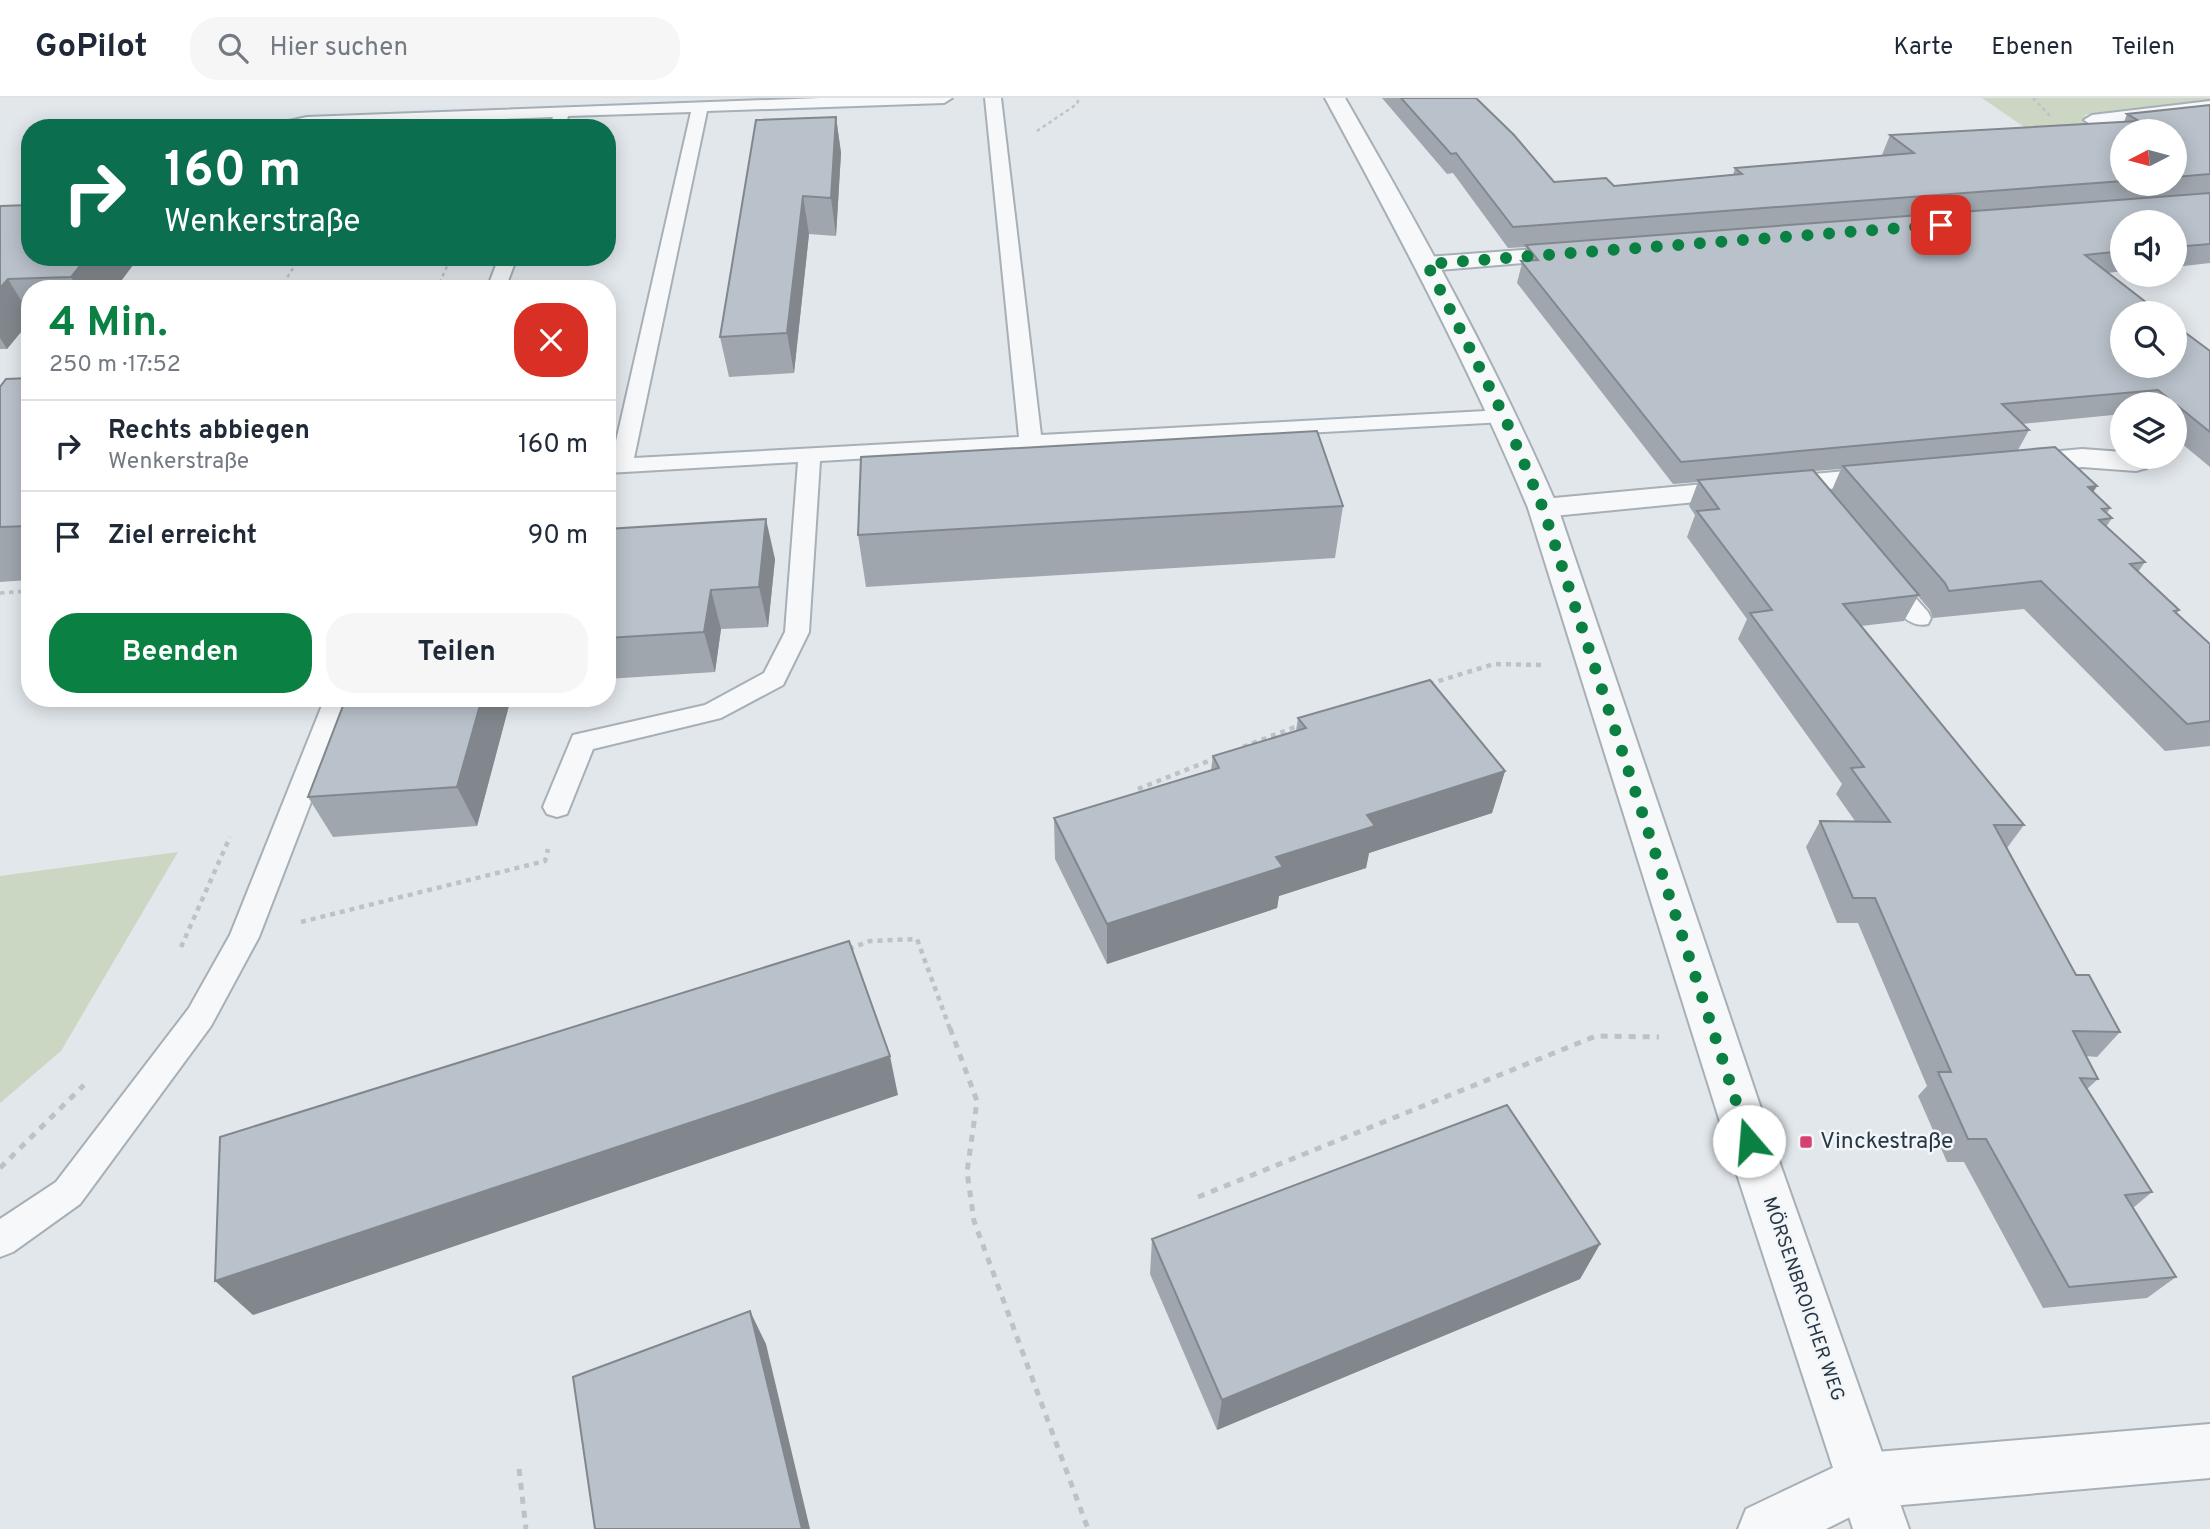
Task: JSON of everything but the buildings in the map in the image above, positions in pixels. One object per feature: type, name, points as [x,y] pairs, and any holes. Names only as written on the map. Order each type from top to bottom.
[{"type":"street","name":"MÖRSENBROICHER WEG","points":[[1335,98],[1427,264],[1504,416],[1543,508],[1872,1505]]},
{"type":"street","points":[[1427,264],[1599,251]]},
{"type":"street","points":[[1986,467],[2082,457],[2110,460]]},
{"type":"street","points":[[1543,508],[1815,494],[1917,473]]},
{"type":"street","points":[[1766,1529],[1872,1505],[2210,1451]]},
{"type":"lane","points":[[570,119],[700,107],[944,98]]},
{"type":"lane","points":[[993,98],[1031,444]]},
{"type":"lane","points":[[2092,120],[2210,106]]},
{"type":"lane","points":[[616,458],[700,107]]},
{"type":"lane","points":[[616,466],[1504,416]]},
{"type":"lane","points":[[558,807],[582,742],[712,712],[774,679],[797,632],[809,456]]},
{"type":"lane","points":[[1876,566],[1919,618]]},
{"type":"lane","points":[[0,1240],[68,1193],[200,1017],[244,937],[334,707]]},
{"type":"path","points":[[0,593],[21,592]]},
{"type":"path","points":[[1429,685],[1494,664],[1597,667]]},
{"type":"path","points":[[1237,750],[1311,721]]},
{"type":"path","points":[[1138,789],[1225,755]]},
{"type":"path","points":[[244,937],[545,860],[558,807]]},
{"type":"path","points":[[176,958],[231,834]]},
{"type":"path","points":[[844,950],[870,941],[917,939],[977,1101],[967,1172],[974,1221],[1088,1529]]},
{"type":"path","points":[[1198,1197],[1596,1036],[1716,1038]]},
{"type":"path","points":[[0,1167],[90,1079]]},
{"type":"path","points":[[519,1469],[526,1529]]},
{"type":"green space","points":[[1982,98],[2210,98],[2210,101],[2084,115],[2110,131],[2110,145],[2075,162]]},
{"type":"green space","points":[[178,852],[61,1051],[0,1103],[0,876]]},
{"type":"place","name":"Vinckestraße","points":[[1806,1142]]},
{"type":"route","points":[[1749,1141],[1597,667],[1543,508],[1504,416],[1427,264],[1941,225]]}]
